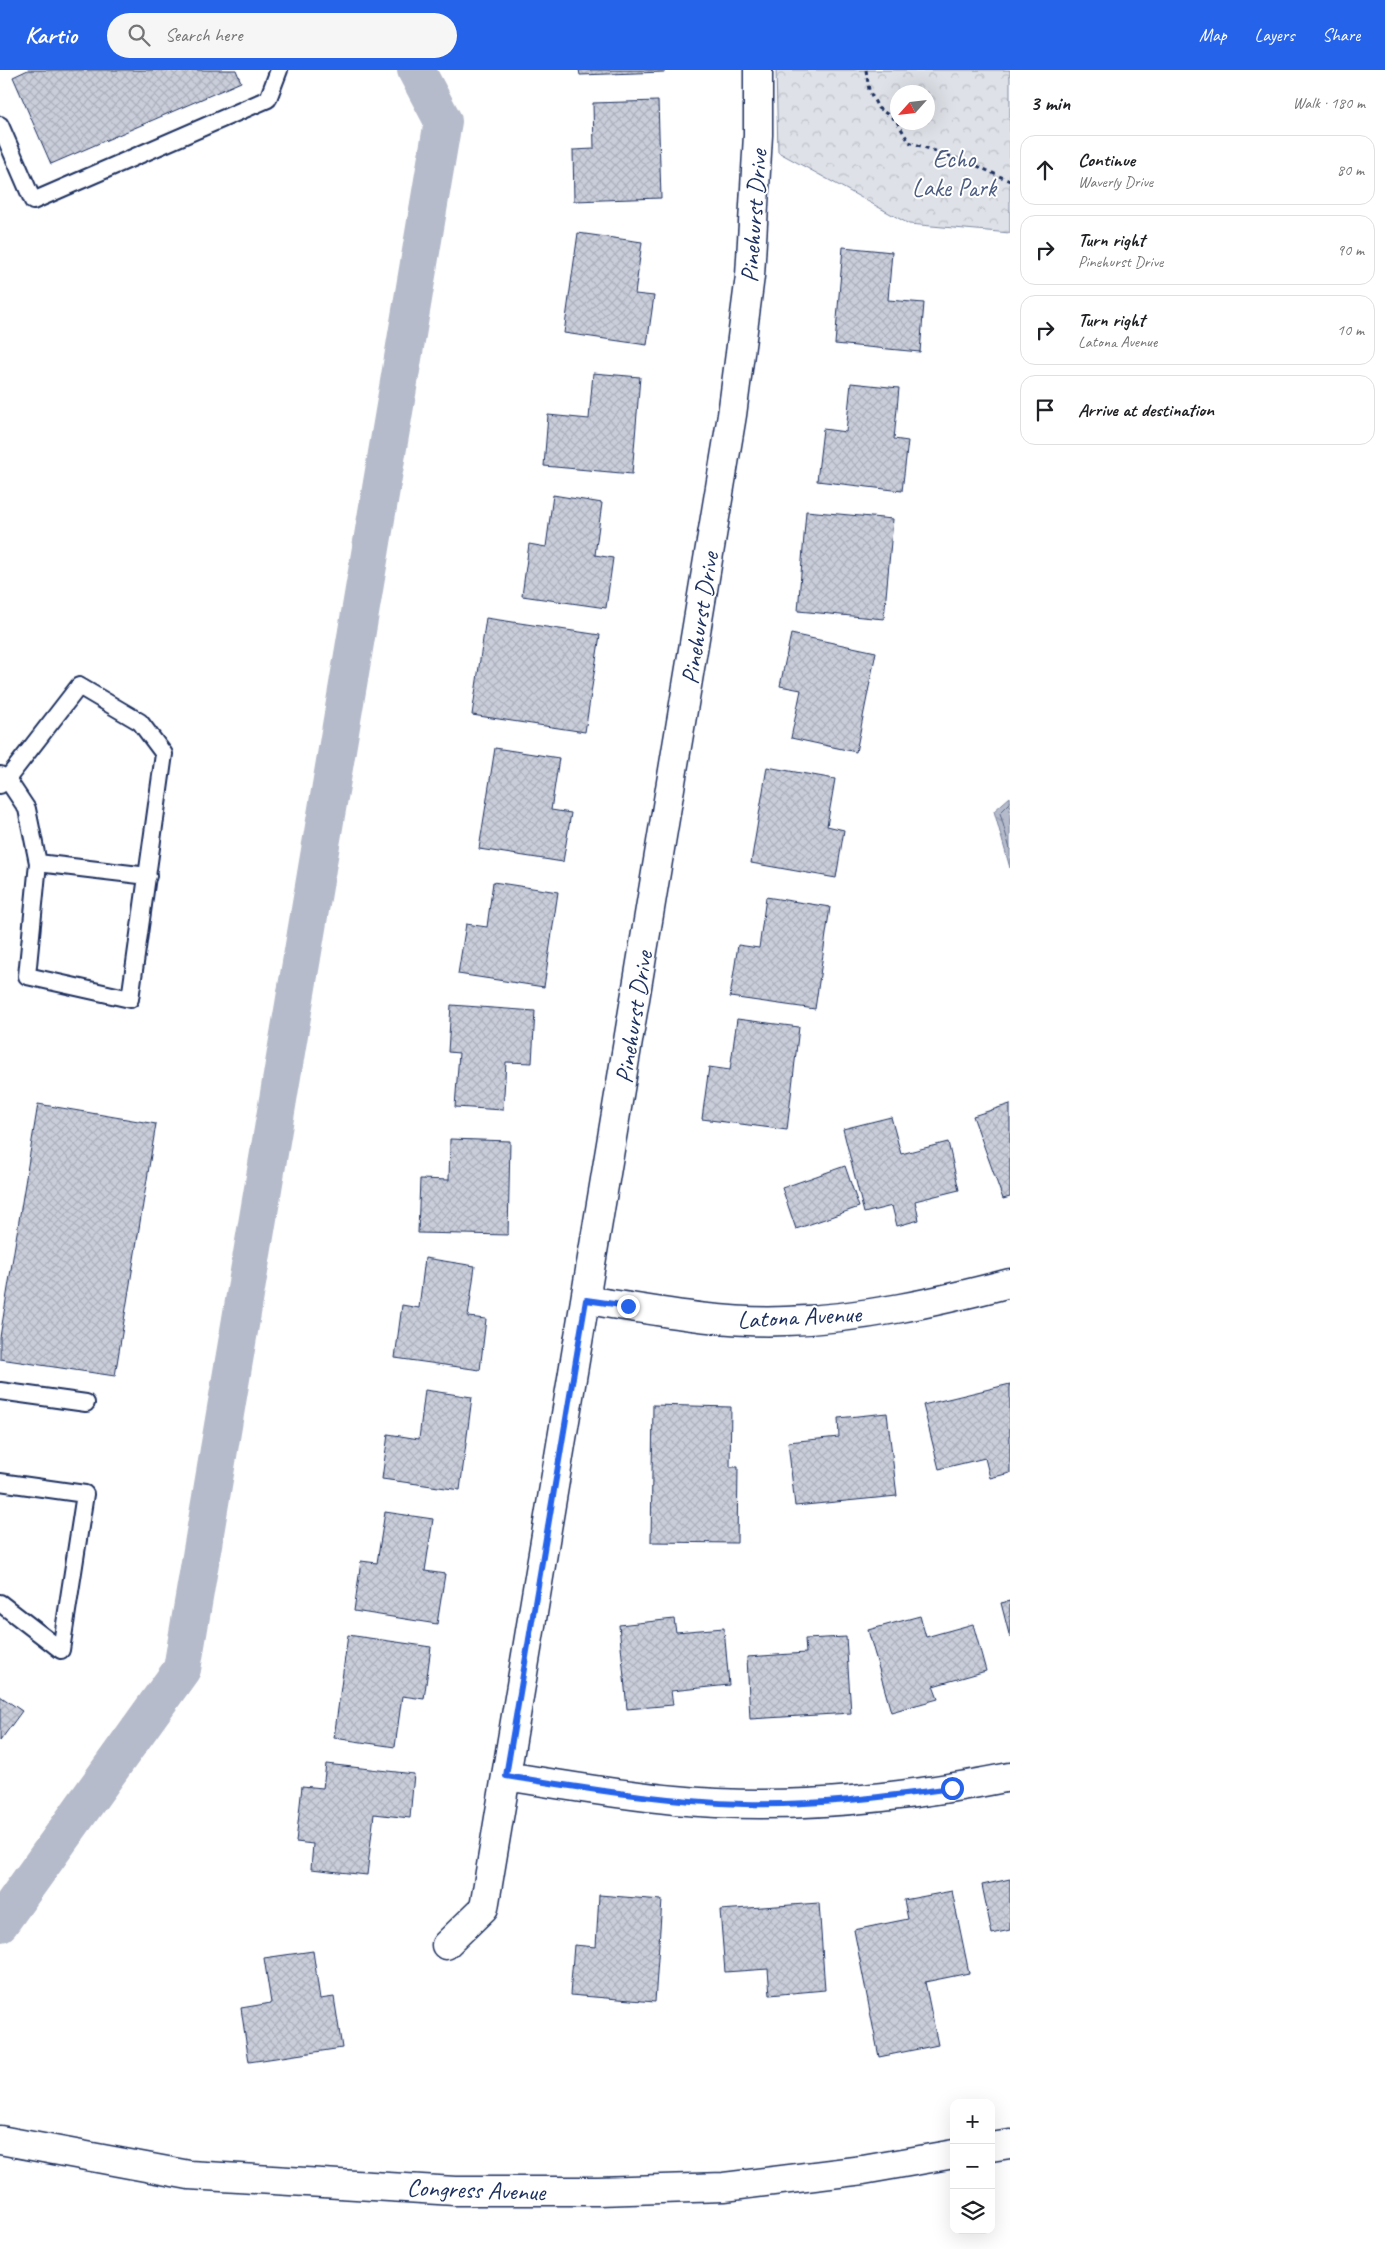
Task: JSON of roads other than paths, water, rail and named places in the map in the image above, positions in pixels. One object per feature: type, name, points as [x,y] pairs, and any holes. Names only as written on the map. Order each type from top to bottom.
[{"type":"street","name":"Pinehurst Drive","points":[[446,1945],[484,1908],[586,1300],[732,415],[750,276],[758,135],[758,70]]},
{"type":"street","name":"Latona Avenue","points":[[586,1300],[708,1319],[785,1322],[863,1314],[968,1294],[1010,1283]]},
{"type":"street","points":[[506,1776],[675,1800],[746,1804],[850,1802],[952,1788],[1010,1777]]},
{"type":"street","name":"Congress Avenue","points":[[0,2140],[32,2144],[189,2175],[465,2191],[598,2191],[724,2187],[863,2170],[950,2155]]},
{"type":"street","points":[[995,2146],[1010,2144]]},
{"type":"lane","points":[[0,125],[33,201],[268,99],[279,70]]},
{"type":"lane","points":[[79,686],[140,722],[164,754],[130,999],[27,976],[38,863],[27,809],[2,779],[79,686]]},
{"type":"lane","points":[[38,863],[148,876]]},
{"type":"lane","points":[[0,1391],[86,1403]]},
{"type":"lane","points":[[0,1482],[85,1494],[61,1650],[0,1603]]},
{"type":"water","points":[[1010,797],[1010,868],[994,811]]},
{"type":"waterway","points":[[0,1923],[182,1669],[443,121],[416,70]]},
{"type":"park label","name":"Echo Lake Park","points":[[954,172]]}]
